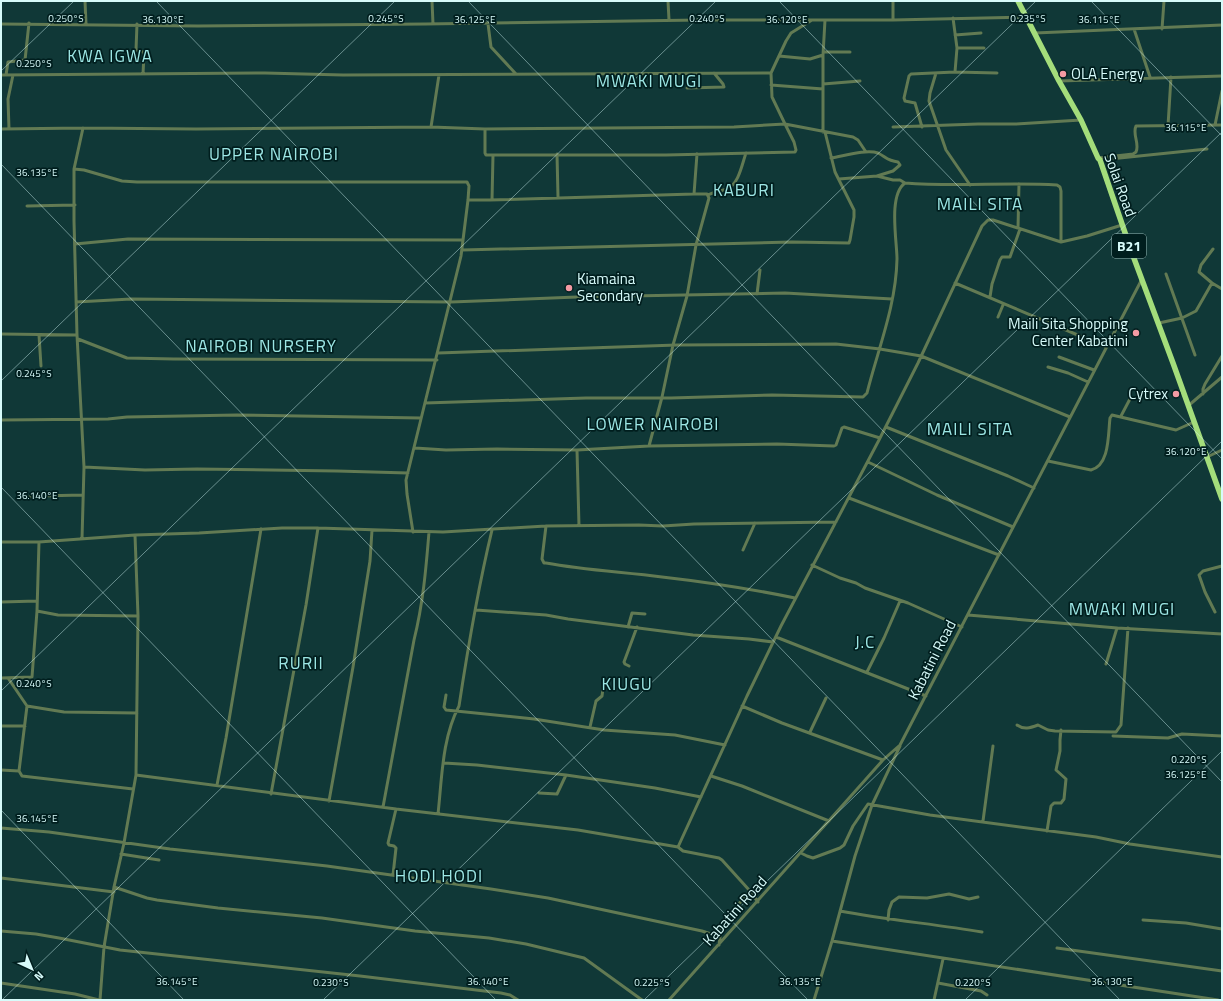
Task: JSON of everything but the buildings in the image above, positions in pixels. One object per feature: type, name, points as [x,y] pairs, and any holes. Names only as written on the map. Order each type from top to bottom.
[{"type":"highway","name":"Solai Road","points":[[1018,1],[1081,120],[1099,159],[1222,499]]},
{"type":"street","points":[[85,1],[86,24]]},
{"type":"street","points":[[432,1],[433,24]]},
{"type":"street","points":[[668,1],[669,20]]},
{"type":"street","points":[[893,1],[893,20]]},
{"type":"street","points":[[1162,28],[1164,1]]},
{"type":"street","points":[[1,24],[137,24],[198,26],[488,24],[669,20],[893,20],[1026,16]]},
{"type":"street","points":[[953,18],[958,48],[955,72]]},
{"type":"street","points":[[485,128],[485,154],[493,155],[697,154],[796,151],[794,142],[772,97],[771,73],[791,33],[814,19]]},
{"type":"street","points":[[462,250],[792,242],[849,243],[854,214],[835,172],[824,132],[823,53],[825,20]]},
{"type":"street","points":[[6,75],[8,62],[24,60],[29,23]]},
{"type":"street","points":[[137,24],[136,50],[143,52],[144,54],[143,74]]},
{"type":"street","points":[[488,24],[491,47],[516,74]]},
{"type":"street","points":[[1035,33],[1222,25]]},
{"type":"street","points":[[1134,28],[1150,77]]},
{"type":"street","points":[[955,35],[981,33]]},
{"type":"street","points":[[958,48],[984,48]]},
{"type":"street","points":[[779,56],[810,59],[823,53],[850,52]]},
{"type":"street","points":[[922,127],[915,103],[904,100],[908,79],[911,74],[955,72],[997,73]]},
{"type":"street","points":[[1,75],[265,73],[439,75],[771,73]]},
{"type":"street","points":[[687,88],[724,87],[724,84],[714,73]]},
{"type":"street","points":[[936,73],[929,101],[948,153],[970,185]]},
{"type":"street","points":[[9,129],[8,100],[13,75]]},
{"type":"street","points":[[431,127],[439,75]]},
{"type":"street","points":[[1059,81],[1150,77],[1222,76]]},
{"type":"street","points":[[1168,126],[1171,77]]},
{"type":"street","points":[[823,84],[860,81]]},
{"type":"street","points":[[771,85],[823,90]]},
{"type":"street","points":[[1215,125],[1222,91]]},
{"type":"street","points":[[893,127],[1016,124],[1081,120]]},
{"type":"street","points":[[1,129],[734,127],[785,124],[853,137],[858,140],[866,152]]},
{"type":"street","points":[[1099,159],[1133,154],[1136,152],[1138,147],[1135,132],[1136,126],[1222,125]]},
{"type":"street","points":[[82,539],[84,467],[76,302],[74,169],[83,128]]},
{"type":"street","points":[[1099,159],[1207,149]]},
{"type":"street","points":[[831,158],[866,152],[878,153],[891,161],[898,162],[900,165],[893,172],[885,176],[839,179]]},
{"type":"street","points":[[468,200],[694,194],[708,195],[728,188],[733,184],[746,153]]},
{"type":"street","points":[[557,154],[558,197]]},
{"type":"street","points":[[694,194],[697,154]]},
{"type":"street","points":[[492,200],[493,155]]},
{"type":"street","points":[[74,169],[84,170],[122,181],[137,182],[467,182],[469,186],[468,200],[462,250],[451,302],[408,473],[406,488],[413,532]]},
{"type":"street","points":[[885,176],[892,180],[900,180],[905,183],[1058,185],[1061,191],[1061,242]]},
{"type":"street","points":[[425,403],[586,398],[772,396],[863,397],[867,393],[874,363],[880,349],[892,298],[897,260],[894,217],[897,197],[900,188],[905,183]]},
{"type":"street","points":[[990,297],[992,284],[1000,260],[1002,257],[1010,257],[1019,229],[1019,184]]},
{"type":"street","points":[[649,446],[662,397],[673,345],[687,296],[696,245],[709,198],[708,195]]},
{"type":"street","points":[[27,206],[75,205]]},
{"type":"street","points":[[678,847],[726,746],[742,706],[773,642],[812,565],[868,462],[921,356],[984,222],[993,220],[1061,242],[1087,236],[1122,224]]},
{"type":"street","points":[[75,244],[128,239],[463,240]]},
{"type":"street","points":[[1213,249],[1202,263],[1199,270],[1200,274],[1222,288]]},
{"type":"street","points":[[757,294],[760,270]]},
{"type":"street","points":[[1166,274],[1195,355]]},
{"type":"street","name":"Kabatini Road","points":[[669,1000],[718,947],[883,760],[900,745],[1142,279]]},
{"type":"street","points":[[1159,323],[1182,318],[1196,311],[1212,283]]},
{"type":"street","points":[[955,284],[990,297],[1003,304],[1106,347]]},
{"type":"street","points":[[76,302],[130,299],[451,302],[577,297],[785,293],[892,298]]},
{"type":"street","points":[[998,317],[1003,304]]},
{"type":"street","points":[[1,334],[78,337],[127,358],[174,360],[436,360]]},
{"type":"street","points":[[38,335],[41,366]]},
{"type":"street","points":[[438,353],[673,345],[836,344],[921,356],[1070,417]]},
{"type":"street","points":[[1203,394],[1205,384],[1222,356]]},
{"type":"street","points":[[1059,357],[1094,370]]},
{"type":"street","points":[[1048,367],[1068,373],[1088,382]]},
{"type":"street","points":[[1188,406],[1222,377]]},
{"type":"street","points":[[1121,416],[1131,397]]},
{"type":"street","points":[[1048,460],[1090,470],[1096,469],[1104,457],[1111,416],[1114,414],[1176,430],[1194,422]]},
{"type":"street","points":[[1,420],[267,415],[306,417],[421,418]]},
{"type":"street","points":[[886,426],[1034,488]]},
{"type":"street","points":[[415,448],[446,450],[577,450],[649,446],[796,444],[834,446],[836,445],[842,428],[844,427],[880,438]]},
{"type":"street","points":[[577,450],[579,526]]},
{"type":"street","points":[[1207,458],[1222,450]]},
{"type":"street","points":[[868,462],[937,495],[1013,527]]},
{"type":"street","points":[[84,467],[146,470],[337,470],[408,473]]},
{"type":"street","points":[[19,498],[39,496],[83,496]]},
{"type":"street","points":[[849,498],[999,555]]},
{"type":"street","points":[[1,542],[39,542],[135,535],[262,529],[318,528],[429,532],[492,530],[546,526],[663,526],[694,524],[836,522]]},
{"type":"street","points":[[743,550],[755,523]]},
{"type":"street","points":[[546,526],[542,559],[546,564],[661,577],[795,598]]},
{"type":"street","points":[[270,794],[306,605],[318,528]]},
{"type":"street","points":[[217,785],[262,529]]},
{"type":"street","points":[[329,801],[370,561],[372,530]]},
{"type":"street","points":[[438,814],[447,742],[453,718],[460,706],[466,661],[492,530]]},
{"type":"street","points":[[383,807],[414,640],[420,616],[424,590],[429,532]]},
{"type":"street","points":[[1,983],[74,994],[100,1000],[104,947],[136,775],[138,616],[135,535]]},
{"type":"street","points":[[1,678],[32,677],[37,611],[39,542]]},
{"type":"street","points":[[812,565],[840,578],[856,583],[962,627]]},
{"type":"street","points":[[1215,612],[1205,592],[1199,575],[1203,571],[1222,566]]},
{"type":"street","points":[[1,602],[37,601]]},
{"type":"street","points":[[867,672],[900,601]]},
{"type":"street","points":[[476,610],[546,615],[693,635],[773,642]]},
{"type":"street","points":[[37,611],[58,616],[138,616]]},
{"type":"street","points":[[628,627],[632,613],[645,614]]},
{"type":"street","points":[[968,615],[1117,628],[1222,634]]},
{"type":"street","points":[[628,666],[624,662],[637,627]]},
{"type":"street","points":[[1106,664],[1117,628]]},
{"type":"street","points":[[1017,725],[1026,729],[1038,725],[1048,730],[1055,731],[1116,732],[1121,725],[1128,628]]},
{"type":"street","points":[[776,637],[926,696]]},
{"type":"street","points":[[8,678],[27,706],[19,771],[22,776],[133,789]]},
{"type":"street","points":[[590,727],[595,703],[602,696],[604,681]]},
{"type":"street","points":[[446,695],[445,708],[534,719],[604,730],[675,735],[726,746]]},
{"type":"street","points":[[810,732],[826,698]]},
{"type":"street","points":[[27,706],[64,712],[137,712]]},
{"type":"street","points":[[742,706],[883,760]]},
{"type":"street","points":[[1,726],[25,726]]},
{"type":"street","points":[[1047,831],[1051,806],[1054,803],[1061,803],[1064,799],[1066,779],[1056,770],[1060,750],[1061,730]]},
{"type":"street","points":[[1112,736],[1168,738],[1182,734],[1222,736]]},
{"type":"street","points":[[814,1000],[855,856],[872,805],[900,745]]},
{"type":"street","points":[[983,821],[993,746]]},
{"type":"street","points":[[444,763],[477,765],[566,775],[655,788],[701,797]]},
{"type":"street","points":[[1,770],[19,771]]},
{"type":"street","points":[[136,775],[217,785],[270,794],[578,830],[678,847],[683,851],[719,858],[750,891],[758,902]]},
{"type":"street","points":[[539,793],[557,794],[566,775]]},
{"type":"street","points":[[711,776],[742,786],[829,820]]},
{"type":"street","points":[[801,853],[813,858],[840,848],[844,845],[853,826],[868,804],[930,815],[1096,837],[1130,844],[1222,857]]},
{"type":"street","points":[[393,876],[396,848],[388,843],[396,809]]},
{"type":"street","points":[[1,828],[49,832],[170,850],[327,866],[521,893],[677,925],[720,937]]},
{"type":"street","points":[[121,854],[159,860]]},
{"type":"street","points":[[1,878],[114,892]]},
{"type":"street","points":[[114,887],[157,900],[218,908],[322,918],[415,931],[489,938],[526,944],[584,958],[642,1000]]},
{"type":"street","points":[[718,947],[721,926],[750,891]]},
{"type":"street","points":[[888,920],[892,902],[899,897],[926,898],[949,894],[969,898],[978,897]]},
{"type":"street","points":[[840,911],[888,920],[982,932]]},
{"type":"street","points":[[1143,920],[1186,923],[1222,929]]},
{"type":"street","points":[[1,931],[52,936],[104,947],[500,993],[510,995],[518,1000]]},
{"type":"street","points":[[832,941],[1218,1000]]},
{"type":"street","points":[[1057,948],[1222,971]]},
{"type":"street","points":[[934,1000],[943,959]]},
{"type":"street","points":[[938,984],[981,992],[987,996]]},
{"type":"place","name":"OLA Energy","points":[[1063,74]]},
{"type":"place","name":"Kiamaina Secondary","points":[[569,288]]},
{"type":"place","name":"Maili Sita Shopping Center Kabatini","points":[[1136,333]]},
{"type":"place","name":"Cytrex","points":[[1176,394]]},
{"type":"district","name":"KWA IGWA","points":[[110,56]]},
{"type":"district","name":"MWAKI MUGI","points":[[649,81]]},
{"type":"district","name":"UPPER NAIROBI","points":[[274,154]]},
{"type":"district","name":"KABURI","points":[[744,190]]},
{"type":"district","name":"MAILI SITA","points":[[980,204]]},
{"type":"district","name":"NAIROBI NURSERY","points":[[261,346]]},
{"type":"district","name":"LOWER NAIROBI","points":[[653,424]]},
{"type":"district","name":"MAILI SITA","points":[[970,429]]},
{"type":"district","name":"MWAKI MUGI","points":[[1122,609]]},
{"type":"district","name":"J.C","points":[[865,642]]},
{"type":"district","name":"RURII","points":[[301,663]]},
{"type":"district","name":"KIUGU","points":[[627,684]]},
{"type":"district","name":"HODI HODI","points":[[439,876]]}]
